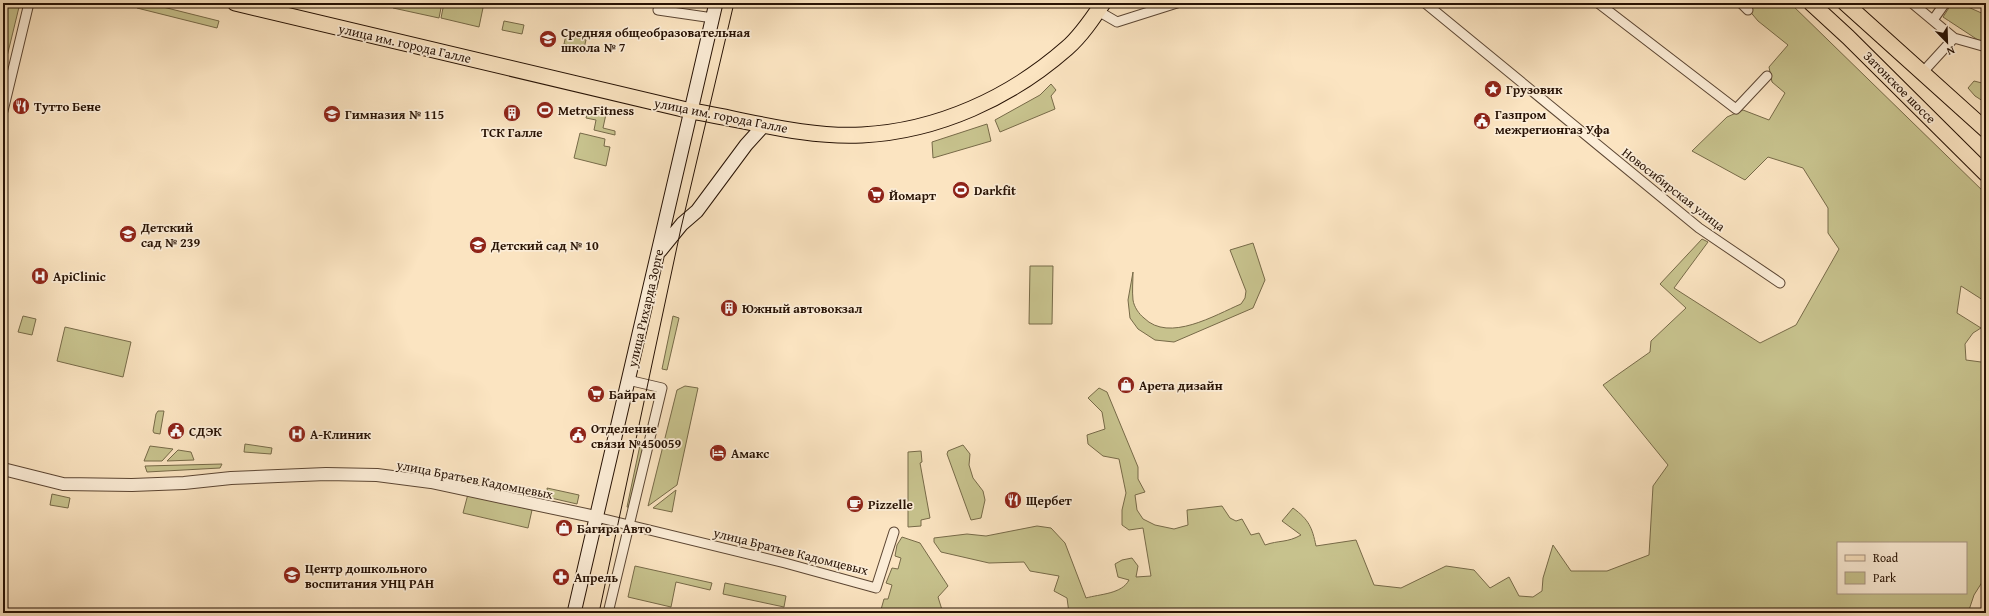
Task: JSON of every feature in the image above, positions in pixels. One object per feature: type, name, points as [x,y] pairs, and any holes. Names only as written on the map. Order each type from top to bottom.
[{"type":"main road","name":"улица им. города Галле","points":[[235,3],[691,111],[764,126],[816,133],[862,135],[908,128],[946,118],[983,104],[1015,87],[1068,47],[1101,7]]},
{"type":"main road","name":"улица Рихарда Зорге","points":[[574,613],[716,3]]},
{"type":"main road","name":"Затонское шоссе","points":[[1811,3],[1848,36],[1986,174]]},
{"type":"main road","name":"Затонское шоссе","points":[[1845,3],[1986,130]]},
{"type":"main road","points":[[658,254],[682,224],[697,211],[746,145],[764,126]]},
{"type":"street","points":[[3,111],[29,3]]},
{"type":"street","points":[[660,3],[658,10],[713,18]]},
{"type":"street","points":[[1101,7],[1117,22],[1177,3]]},
{"type":"street","name":"Новосибирская улица","points":[[1425,3],[1699,228],[1780,284]]},
{"type":"street","points":[[1598,3],[1736,109],[1767,76]]},
{"type":"street","points":[[1741,3],[1748,10]]},
{"type":"street","points":[[1912,3],[1954,38],[1986,47]]},
{"type":"street","points":[[1933,20],[1945,3]]},
{"type":"street","points":[[1922,73],[1954,38]]},
{"type":"street","points":[[608,613],[662,388],[628,380]]},
{"type":"street","name":"улица Братьев Кадомцевых","points":[[3,469],[63,484],[184,483],[231,478],[326,474],[377,475],[431,482],[596,517],[785,563],[876,588],[894,532]]},
{"type":"green space","points":[[5,3],[20,3],[3,73],[3,13]]},
{"type":"green space","points":[[138,3],[147,3],[219,21],[217,28],[137,8]]},
{"type":"green space","points":[[394,3],[442,3],[439,18],[393,8]]},
{"type":"green space","points":[[444,3],[484,3],[479,27],[441,18]]},
{"type":"green space","points":[[1743,3],[1790,3],[1986,194],[1986,302],[1961,286],[1957,313],[1981,328],[1973,333],[1965,344],[1966,360],[1981,362],[1986,361],[1986,576],[1974,595],[1968,613],[1069,613],[1067,598],[1054,591],[1059,576],[1030,571],[1024,562],[989,563],[941,552],[934,542],[934,538],[967,534],[986,536],[1037,526],[1051,528],[1065,543],[1086,598],[1110,593],[1126,585],[1129,580],[1118,577],[1115,564],[1122,560],[1132,558],[1138,566],[1136,577],[1151,576],[1143,528],[1129,530],[1122,525],[1122,510],[1126,493],[1119,459],[1103,456],[1088,444],[1087,435],[1105,429],[1102,412],[1088,398],[1099,388],[1107,392],[1138,467],[1138,479],[1145,492],[1135,495],[1137,510],[1143,519],[1155,525],[1174,529],[1188,525],[1187,510],[1222,506],[1230,518],[1236,521],[1242,519],[1251,535],[1259,533],[1265,545],[1301,535],[1282,521],[1293,508],[1303,516],[1309,524],[1316,546],[1356,540],[1374,585],[1401,588],[1446,566],[1474,570],[1490,588],[1509,577],[1519,596],[1533,597],[1542,591],[1543,578],[1553,545],[1571,571],[1607,571],[1649,555],[1653,486],[1668,465],[1603,385],[1650,352],[1651,341],[1686,308],[1660,284],[1702,239],[1708,242],[1674,288],[1760,343],[1796,325],[1839,249],[1828,233],[1828,208],[1803,168],[1768,157],[1745,180],[1692,151],[1727,117],[1743,110],[1769,120],[1785,93],[1772,82],[1769,67],[1788,45],[1758,21]]},
{"type":"green space","points":[[1952,3],[1959,3],[1986,15],[1986,42],[1978,40],[1943,17]]},
{"type":"green space","points":[[504,21],[524,25],[522,34],[502,30]]},
{"type":"green space","points":[[566,35],[586,40],[584,48],[564,44]]},
{"type":"green space","points":[[1974,81],[1986,84],[1986,103],[1975,96],[1968,88]]},
{"type":"green space","points":[[1051,84],[1056,90],[1051,96],[1055,109],[1000,132],[995,120],[1040,95]]},
{"type":"green space","points":[[588,110],[606,114],[603,128],[615,131],[615,135],[594,130],[596,120],[586,118]]},
{"type":"green space","points":[[987,124],[991,141],[933,158],[932,142]]},
{"type":"green space","points":[[580,133],[605,139],[604,146],[610,147],[606,166],[574,158]]},
{"type":"green space","points":[[1253,243],[1265,280],[1253,308],[1174,342],[1155,340],[1138,329],[1130,318],[1128,300],[1133,272],[1134,305],[1142,316],[1154,325],[1166,328],[1192,324],[1205,320],[1241,304],[1245,298],[1246,291],[1230,250]]},
{"type":"green space","points":[[1030,266],[1053,266],[1052,324],[1029,324]]},
{"type":"green space","points":[[23,316],[36,319],[32,335],[18,332]]},
{"type":"green space","points":[[673,316],[679,318],[667,370],[662,369]]},
{"type":"green space","points":[[65,327],[131,342],[123,377],[57,361]]},
{"type":"green space","points":[[685,386],[698,388],[677,485],[648,506],[677,390]]},
{"type":"green space","points":[[158,411],[164,411],[160,434],[154,433],[153,431],[156,414]]},
{"type":"green space","points":[[245,444],[272,448],[271,454],[244,452]]},
{"type":"green space","points":[[640,445],[644,446],[631,508],[627,507]]},
{"type":"green space","points":[[963,445],[970,454],[969,465],[973,478],[983,491],[985,500],[981,518],[971,520],[947,454],[948,451]]},
{"type":"green space","points":[[150,446],[173,449],[162,461],[144,461]]},
{"type":"green space","points":[[178,450],[191,452],[194,460],[167,461]]},
{"type":"green space","points":[[921,451],[922,462],[920,463],[930,518],[921,520],[921,526],[908,527],[908,452]]},
{"type":"green space","points":[[222,464],[220,468],[147,472],[145,466]]},
{"type":"green space","points":[[547,488],[579,495],[577,504],[551,498],[548,495]]},
{"type":"green space","points":[[676,490],[672,512],[653,508]]},
{"type":"green space","points":[[52,494],[70,498],[68,508],[50,505]]},
{"type":"green space","points":[[468,494],[532,510],[528,528],[463,513]]},
{"type":"green space","points":[[902,537],[920,543],[948,586],[938,597],[943,613],[880,613],[884,599],[888,599],[892,585],[886,583],[892,568],[898,569],[901,558],[895,556],[897,545]]},
{"type":"green space","points":[[635,566],[712,583],[710,590],[676,582],[671,607],[628,597]]},
{"type":"green space","points":[[725,583],[786,596],[784,607],[723,594]]},
{"type":"tram line","points":[[599,613],[681,228],[734,3]]},
{"type":"railway","points":[[1984,613],[1986,608]]},
{"type":"place","name":"Средняя общеобразовательная школа № 7","points":[[548,39]]},
{"type":"place","name":"Грузовик","points":[[1493,89]]},
{"type":"place","name":"Тутто Бене","points":[[21,106]]},
{"type":"place","name":"MetroFitness","points":[[545,110]]},
{"type":"place","name":"ТСК Галле","points":[[512,113]]},
{"type":"place","name":"Гимназия № 115","points":[[332,114]]},
{"type":"place","name":"Газпром межрегионгаз Уфа","points":[[1482,121]]},
{"type":"place","name":"Darkfit","points":[[961,190]]},
{"type":"place","name":"Йомарт","points":[[876,195]]},
{"type":"place","name":"Детский сад № 239","points":[[128,234]]},
{"type":"place","name":"Детский сад № 10","points":[[478,245]]},
{"type":"place","name":"ApiClinic","points":[[40,276]]},
{"type":"place","name":"Южный автовокзал","points":[[729,308]]},
{"type":"place","name":"Арета дизайн","points":[[1126,385]]},
{"type":"place","name":"Байрам","points":[[596,394]]},
{"type":"place","name":"СДЭК","points":[[176,431]]},
{"type":"place","name":"А-Клиник","points":[[297,434]]},
{"type":"place","name":"Отделение связи №450059","points":[[578,435]]},
{"type":"place","name":"Амакс","points":[[718,453]]},
{"type":"place","name":"Щербет","points":[[1013,500]]},
{"type":"place","name":"Pizzelle","points":[[855,504]]},
{"type":"place","name":"Багира Авто","points":[[564,528]]},
{"type":"place","name":"Центр дошкольного воспитания УНЦ РАН","points":[[292,575]]},
{"type":"place","name":"Апрель","points":[[561,577]]}]
